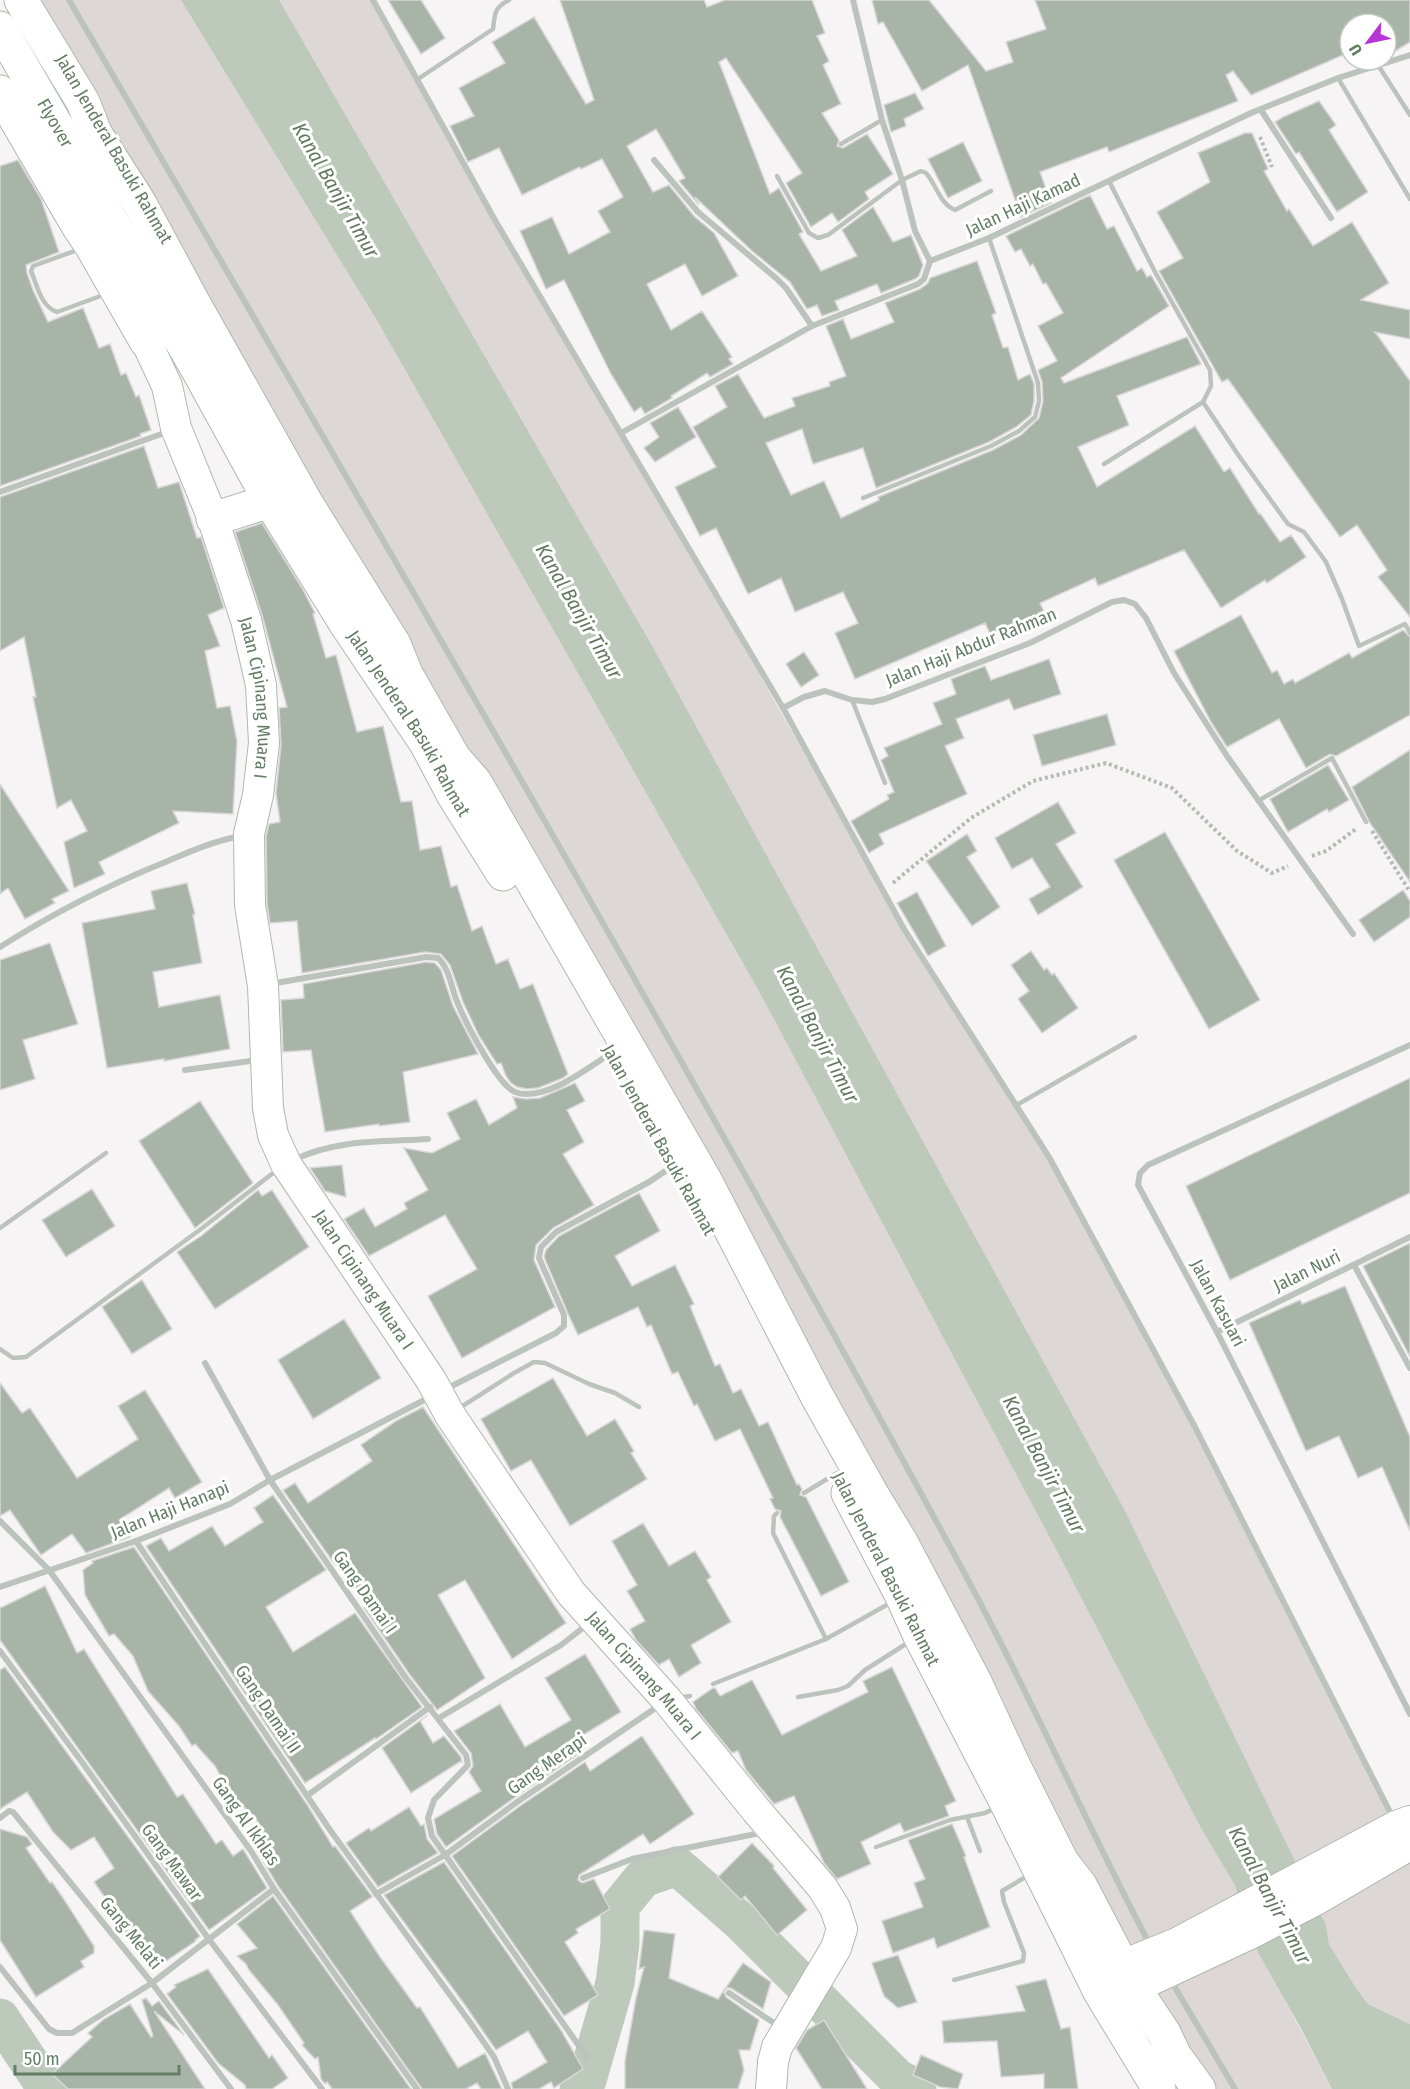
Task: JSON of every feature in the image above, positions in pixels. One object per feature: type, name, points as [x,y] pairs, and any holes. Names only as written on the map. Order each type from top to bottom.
[{"type":"main road","name":"Flyover","points":[[21,0],[83,102],[95,133],[139,202]]},
{"type":"main road","name":"Jalan Jenderal Basuki Rahmat","points":[[26,0],[164,231],[193,302]]},
{"type":"main road","name":"Flyover","points":[[0,28],[110,218]]},
{"type":"main road","name":"Jalan Jenderal Basuki Rahmat","points":[[7,109],[92,245],[117,290],[159,334],[270,501],[346,624],[426,743],[454,796],[611,1053],[699,1210],[902,1596],[1100,1992],[1159,2089]]},
{"type":"main road","name":"Jalan Jenderal Basuki Rahmat","points":[[139,202],[308,506],[394,644],[405,674],[454,758],[475,782],[705,1180],[818,1398],[901,1542],[975,1682],[1012,1764],[1062,1862],[1080,1885],[1128,1977],[1164,2033],[1175,2056],[1198,2088]]},
{"type":"main road","name":"Jalan Jenderal Basuki Rahmat","points":[[110,218],[159,334]]},
{"type":"main road","points":[[213,519],[270,501]]},
{"type":"street","points":[[69,0],[346,474],[687,1072],[965,1573],[1172,1959],[1236,2089]]},
{"type":"street","points":[[373,0],[496,222],[783,708],[904,929],[1049,1157],[1195,1427],[1399,1841],[1314,1900],[1128,1977]]},
{"type":"street","points":[[621,434],[812,326],[918,284],[924,279],[930,261],[915,231],[902,180],[882,120],[853,0]]},
{"type":"street","name":"Jalan Haji Kamad","points":[[930,261],[989,238],[1261,110],[1356,72]]},
{"type":"street","points":[[1261,110],[1331,219]]},
{"type":"street","points":[[654,160],[698,212],[781,283],[812,326]]},
{"type":"street","name":"Jalan Cipinang Muara I","points":[[159,334],[176,428],[213,519],[246,620],[261,685],[264,744],[258,795],[249,834],[250,905],[263,986],[268,1108],[273,1135],[286,1164],[571,1593],[594,1618],[679,1698],[774,1831],[822,1887],[835,1908],[842,1929],[836,1948],[777,2047],[773,2062],[771,2089]]},
{"type":"street","points":[[0,492],[176,428]]},
{"type":"street","name":"Jalan Haji Abdur Rahman","points":[[783,708],[804,697],[825,691],[852,700],[872,702],[885,699],[1030,643],[1112,603],[1124,600],[1135,604],[1152,629],[1174,673],[1258,801]]},
{"type":"street","points":[[1258,801],[1353,934]]},
{"type":"street","points":[[0,947],[44,919],[131,876],[218,840],[249,834]]},
{"type":"street","points":[[263,986],[426,957],[438,958],[445,964],[456,1001],[470,1030],[500,1077],[514,1091],[542,1092],[560,1085],[611,1053]]},
{"type":"street","name":"Jalan Kasuari","points":[[1410,1045],[1148,1165],[1140,1173],[1138,1185],[1217,1332],[1410,1714]]},
{"type":"street","points":[[186,1070],[267,1059]]},
{"type":"street","points":[[286,1164],[303,1155],[344,1144],[428,1139]]},
{"type":"street","name":"Jalan Haji Hanapi","points":[[0,1587],[136,1541],[230,1504],[270,1480],[444,1404],[564,1326],[564,1315],[539,1258],[541,1248],[556,1232],[649,1182],[673,1166]]},
{"type":"street","name":"Jalan Nuri","points":[[1217,1332],[1410,1237]]},
{"type":"street","points":[[1354,1265],[1410,1368]]},
{"type":"street","name":"Gang Damai I","points":[[205,1363],[270,1480],[406,1678],[439,1718],[468,1760],[468,1765],[434,1800],[428,1818],[432,1836],[445,1855]]},
{"type":"street","name":"Gang Al Ikhlas","points":[[0,1521],[49,1570],[251,1851],[274,1889],[417,2089]]},
{"type":"street","name":"Gang Damai II","points":[[136,1541],[376,1894],[494,2057],[508,2089]]},
{"type":"street","points":[[439,1718],[561,1646],[594,1618]]},
{"type":"street","name":"Gang Mawar","points":[[0,1651],[208,1938],[322,2089]]},
{"type":"street","name":"Gang Merapi","points":[[376,1894],[445,1855],[517,1802],[679,1698]]},
{"type":"street","points":[[308,1795],[430,1707]]},
{"type":"street","name":"Gang Melati","points":[[0,1818],[9,1811],[13,1812],[152,1983],[231,2089]]},
{"type":"street","points":[[583,1878],[632,1859],[774,1831]]},
{"type":"street","points":[[445,1855],[586,2056]]},
{"type":"street","points":[[0,1967],[49,2029],[57,2033],[72,2033],[152,1983],[274,1889]]},
{"type":"street","points":[[729,1993],[788,2026]]},
{"type":"lane","points":[[418,79],[493,29],[495,13],[500,5],[509,0]]},
{"type":"lane","points":[[1382,72],[1410,116]]},
{"type":"lane","points":[[1338,78],[1410,200]]},
{"type":"lane","points":[[841,144],[882,120]]},
{"type":"lane","points":[[777,176],[808,233],[818,238],[828,235],[902,180],[921,171],[926,173],[944,202],[955,210],[991,191]]},
{"type":"lane","points":[[1104,464],[1203,402],[1211,386],[1210,370],[1155,272],[1110,181]]},
{"type":"lane","points":[[863,498],[991,446],[1019,431],[1035,417],[1039,400],[1038,382],[989,238]]},
{"type":"lane","points":[[92,245],[33,266],[31,271],[45,304],[50,310],[57,312],[117,290]]},
{"type":"lane","points":[[1203,402],[1288,524],[1304,532],[1326,562],[1359,646],[1406,624],[1410,633]]},
{"type":"lane","points":[[852,700],[885,783]]},
{"type":"lane","points":[[1258,801],[1332,758],[1366,822]]},
{"type":"lane","points":[[1016,1106],[1135,1037]]},
{"type":"lane","points":[[0,1228],[106,1153]]},
{"type":"lane","points":[[0,1349],[14,1358],[26,1357],[286,1164]]},
{"type":"lane","points":[[444,1404],[534,1362],[545,1364],[615,1393],[639,1407]]},
{"type":"lane","points":[[804,1493],[837,1473]]},
{"type":"lane","points":[[777,1513],[774,1516],[773,1533],[826,1639]]},
{"type":"lane","points":[[713,1684],[826,1639],[902,1596]]},
{"type":"lane","points":[[798,1697],[848,1686],[865,1670],[920,1636]]},
{"type":"lane","points":[[876,1847],[950,1820],[985,1814],[1006,1802]]},
{"type":"lane","points":[[967,1817],[980,1851]]},
{"type":"lane","points":[[954,1980],[1023,1961],[1024,1953],[1002,1891],[1039,1870]]},
{"type":"path","points":[[883,891],[971,818],[1033,781],[1106,763],[1172,788],[1237,851],[1272,873],[1326,851],[1366,822],[1410,892]]},
{"type":"shaded area","points":[[26,0],[373,0],[482,196],[657,494],[904,929],[1049,1157],[1195,1427],[1396,1826],[1123,1965],[1013,1764]]},
{"type":"shaded area","points":[[1410,1854],[1410,2024],[1368,2004],[1329,1944],[1326,1925],[1314,1901]]},
{"type":"shaded area","points":[[1250,1934],[1332,2089],[1199,2089],[1134,1988]]},
{"type":"water","name":"Kanal Banjir Timur","points":[[181,0],[279,0],[651,644],[1125,1511],[1326,1925],[1329,1944],[1368,2004],[1410,2024],[1410,2089],[1332,2089],[1259,1954],[1250,1934],[1235,1885],[1201,1828],[1057,1551],[759,991],[378,322]]},
{"type":"building","points":[[388,0],[421,0],[445,38],[421,54]]},
{"type":"building","points":[[560,0],[704,0],[707,7],[725,0],[812,0],[825,33],[817,36],[829,61],[823,65],[841,104],[822,113],[839,140],[837,146],[843,148],[867,134],[893,174],[865,192],[869,199],[838,222],[832,213],[811,227],[786,183],[802,173],[726,58],[719,62],[770,194],[779,188],[803,232],[799,234],[821,271],[857,256],[842,230],[873,207],[893,242],[911,235],[923,265],[919,276],[881,293],[877,284],[835,301],[839,310],[822,316],[817,305],[807,309],[790,282],[752,251],[695,197],[699,205],[679,181],[685,178],[656,129],[627,146],[653,192],[669,185],[694,216],[714,233],[738,276],[702,296],[685,264],[647,284],[671,330],[702,311],[732,357],[729,359],[733,364],[710,377],[707,373],[645,414],[641,407],[634,412],[611,374],[564,280],[546,289],[520,231],[552,217],[569,254],[610,232],[598,211],[623,197],[602,159],[522,195],[499,148],[468,162],[450,126],[474,116],[459,88],[505,63],[492,42],[534,17],[586,104],[594,100]]},
{"type":"building","points":[[872,0],[929,0],[986,71],[1013,62],[1006,42],[1046,29],[1035,0],[1410,0],[1410,42],[1398,50],[1398,12],[1338,12],[1338,57],[1251,95],[1233,71],[1226,75],[1238,101],[1109,152],[1107,147],[1040,172],[1051,203],[1021,217],[968,65],[922,91],[883,22],[878,24]]},
{"type":"building","points":[[915,93],[924,109],[904,119],[906,126],[891,132],[884,105]]},
{"type":"building","points":[[1319,101],[1336,125],[1329,130],[1368,192],[1337,212],[1299,152],[1296,154],[1275,122]]},
{"type":"building","points":[[1245,133],[1252,133],[1268,169],[1264,171],[1287,211],[1289,209],[1313,246],[1352,222],[1389,283],[1361,300],[1410,310],[1410,339],[1375,332],[1410,381],[1410,617],[1378,577],[1387,570],[1357,525],[1340,537],[1228,379],[1222,382],[1159,271],[1183,258],[1157,212],[1210,182],[1198,153]]},
{"type":"building","points":[[963,142],[982,181],[948,198],[928,159]]},
{"type":"building","points":[[18,160],[41,199],[59,252],[26,265],[33,290],[48,322],[83,308],[99,348],[110,344],[121,375],[126,373],[136,397],[139,395],[151,430],[140,434],[141,436],[0,486],[0,166]]},
{"type":"building","points":[[1090,195],[1107,229],[1114,226],[1137,271],[1142,268],[1147,277],[1151,275],[1169,306],[1061,378],[1064,383],[1187,337],[1201,364],[1117,396],[1129,425],[1078,447],[1097,487],[1195,426],[1224,472],[1230,468],[1280,542],[1291,535],[1306,557],[1267,583],[1265,580],[1221,608],[1184,550],[1098,586],[1095,578],[1040,603],[1045,614],[992,638],[985,623],[855,679],[835,633],[858,623],[843,592],[795,612],[781,578],[748,594],[716,528],[700,536],[675,487],[716,467],[693,427],[727,407],[715,386],[738,374],[764,418],[795,406],[792,398],[830,386],[829,382],[846,376],[826,326],[843,319],[851,339],[894,322],[885,303],[920,289],[928,283],[930,278],[977,261],[996,313],[992,315],[1003,348],[1008,347],[1018,380],[1030,374],[1034,384],[1031,415],[1016,427],[989,442],[876,488],[863,448],[813,464],[802,429],[766,443],[791,495],[824,481],[841,518],[879,500],[878,497],[993,450],[1021,435],[1039,418],[1043,401],[1042,382],[1038,370],[1057,361],[1038,326],[1063,313],[1046,283],[1043,284],[1033,264],[1030,266],[1021,249],[1015,252],[1006,236]]},
{"type":"building","points":[[678,407],[696,437],[655,462],[644,448],[659,437],[650,423]]},
{"type":"building","points":[[144,446],[158,488],[179,482],[197,538],[201,537],[224,608],[208,615],[220,646],[205,651],[217,708],[230,706],[237,741],[233,814],[173,811],[179,823],[99,862],[105,874],[74,888],[64,842],[87,831],[71,800],[57,808],[33,697],[36,697],[24,637],[0,651],[0,497]]},
{"type":"building","points":[[262,523],[315,613],[313,614],[326,658],[336,655],[357,732],[383,726],[401,802],[412,801],[420,850],[441,846],[451,887],[457,885],[472,931],[482,926],[496,964],[508,959],[520,989],[533,984],[568,1074],[563,1078],[538,1088],[527,1089],[511,1083],[501,1063],[497,1064],[479,1036],[463,1002],[450,965],[441,954],[425,952],[302,973],[297,921],[270,923],[267,904],[266,836],[269,824],[280,822],[276,793],[281,745],[279,708],[287,707],[262,615],[235,532]]},
{"type":"building","points":[[1241,615],[1272,673],[1277,670],[1284,684],[1293,679],[1295,683],[1349,653],[1352,658],[1403,630],[1410,637],[1410,715],[1336,756],[1330,754],[1306,768],[1279,719],[1227,747],[1211,722],[1174,651]]},
{"type":"building","points":[[804,652],[819,675],[801,687],[786,664]]},
{"type":"building","points":[[1049,659],[1061,694],[1014,710],[1009,699],[956,719],[964,738],[945,746],[967,794],[879,834],[884,844],[869,853],[851,821],[889,799],[887,795],[894,792],[881,760],[888,756],[884,748],[942,724],[933,703],[956,694],[951,679],[985,666],[991,680]]},
{"type":"building","points":[[1107,714],[1116,745],[1042,766],[1033,735]]},
{"type":"building","points":[[1410,750],[1410,882],[1370,823],[1352,787]]},
{"type":"building","points":[[1328,765],[1349,800],[1329,812],[1327,809],[1288,832],[1270,799]]},
{"type":"building","points":[[0,784],[69,891],[52,899],[55,903],[25,919],[8,888],[0,894]]},
{"type":"building","points":[[1058,802],[1076,833],[1056,844],[1083,887],[1038,915],[1029,899],[1050,887],[1032,858],[1012,869],[995,838]]},
{"type":"building","points":[[1165,832],[1260,1000],[1209,1029],[1114,860]]},
{"type":"building","points":[[967,834],[977,851],[967,857],[1000,907],[972,926],[926,861]]},
{"type":"building","points":[[187,883],[195,914],[193,915],[202,963],[153,972],[159,1007],[220,995],[230,1049],[107,1068],[82,923],[155,909],[151,891]]},
{"type":"building","points":[[1403,890],[1410,901],[1410,917],[1374,942],[1359,920]]},
{"type":"building","points":[[917,892],[946,946],[928,956],[897,903]]},
{"type":"building","points":[[50,943],[78,1024],[23,1040],[35,1079],[0,1090],[0,960]]},
{"type":"building","points":[[1031,951],[1044,970],[1047,968],[1052,975],[1054,973],[1078,1008],[1042,1033],[1018,999],[1029,991],[1011,965]]},
{"type":"building","points":[[426,962],[435,963],[441,970],[453,1006],[478,1054],[403,1072],[410,1122],[325,1132],[311,1050],[283,1052],[281,1000],[304,998],[303,984]]},
{"type":"building","points":[[1410,1078],[1410,1193],[1230,1280],[1186,1186]]},
{"type":"building","points":[[575,1083],[585,1101],[567,1110],[584,1142],[563,1154],[594,1205],[553,1228],[536,1245],[534,1260],[555,1307],[462,1358],[428,1296],[477,1269],[445,1215],[369,1256],[344,1219],[364,1208],[375,1227],[407,1209],[404,1203],[428,1190],[404,1148],[432,1153],[460,1139],[447,1113],[476,1099],[489,1125],[517,1108],[513,1097],[540,1098]]},
{"type":"building","points":[[200,1101],[253,1183],[195,1228],[139,1141]]},
{"type":"building","points":[[342,1165],[346,1197],[325,1191],[310,1168]]},
{"type":"building","points":[[92,1189],[115,1226],[66,1257],[42,1220]]},
{"type":"building","points":[[258,1190],[262,1196],[272,1190],[309,1247],[215,1309],[177,1252],[201,1236]]},
{"type":"building","points":[[639,1193],[660,1231],[615,1256],[632,1286],[675,1265],[694,1304],[690,1306],[715,1366],[720,1364],[733,1393],[741,1389],[759,1426],[768,1422],[797,1485],[799,1484],[802,1489],[800,1495],[806,1497],[849,1582],[821,1596],[780,1517],[781,1511],[775,1509],[770,1499],[773,1498],[740,1429],[715,1441],[697,1404],[694,1406],[678,1372],[672,1374],[651,1325],[647,1327],[638,1307],[578,1335],[569,1316],[544,1257],[546,1250],[559,1236]]},
{"type":"building","points":[[1410,1243],[1410,1357],[1363,1266]]},
{"type":"building","points":[[142,1280],[172,1329],[132,1354],[102,1307]]},
{"type":"building","points":[[1345,1286],[1410,1437],[1410,1531],[1382,1467],[1358,1478],[1339,1436],[1306,1451],[1249,1323],[1300,1300],[1302,1304]]},
{"type":"building","points":[[344,1319],[381,1378],[313,1419],[278,1360]]},
{"type":"building","points":[[553,1378],[587,1436],[615,1419],[634,1451],[631,1453],[647,1479],[570,1526],[531,1460],[511,1471],[481,1419]]},
{"type":"building","points":[[0,1383],[22,1413],[30,1408],[77,1478],[138,1439],[118,1406],[145,1390],[202,1482],[175,1498],[169,1488],[119,1520],[130,1537],[86,1553],[72,1534],[41,1555],[10,1510],[0,1516]]},
{"type":"building","points":[[423,1407],[566,1623],[512,1659],[465,1580],[438,1595],[485,1678],[437,1710],[364,1608],[366,1606],[344,1572],[337,1564],[335,1565],[283,1490],[295,1483],[308,1503],[372,1461],[361,1445],[396,1421]]},
{"type":"building","points":[[273,1495],[326,1570],[266,1607],[293,1652],[355,1613],[422,1707],[305,1783],[146,1546],[161,1538],[169,1551],[212,1526],[225,1546],[263,1522],[254,1508]]},
{"type":"building","points":[[643,1523],[669,1566],[695,1551],[711,1577],[707,1580],[731,1622],[691,1645],[701,1663],[679,1677],[669,1659],[659,1665],[636,1640],[630,1629],[645,1621],[627,1591],[637,1585],[612,1541]]},
{"type":"building","points":[[134,1547],[308,1806],[333,1847],[335,1846],[371,1895],[372,1897],[350,1911],[380,1957],[417,2008],[420,2007],[458,2068],[485,2053],[502,2089],[481,2089],[477,2083],[466,2089],[422,2089],[278,1886],[252,1843],[264,1834],[256,1819],[230,1793],[215,1766],[195,1744],[192,1746],[179,1726],[148,1691],[133,1656],[114,1634],[109,1636],[85,1595],[83,1570],[93,1563],[92,1561]]},
{"type":"building","points":[[45,1586],[77,1653],[84,1649],[177,1797],[183,1794],[216,1844],[222,1840],[233,1856],[243,1849],[267,1888],[209,1930],[0,1640],[0,1608]]},
{"type":"building","points":[[585,1654],[621,1712],[573,1741],[580,1753],[446,1847],[437,1834],[434,1819],[481,1791],[469,1772],[473,1766],[471,1753],[454,1731],[500,1704],[525,1747],[571,1720],[545,1678]]},
{"type":"building","points":[[5,1667],[200,1936],[160,1965],[151,1966],[121,1929],[116,1913],[94,1882],[114,1868],[94,1837],[71,1850],[53,1832],[27,1792],[0,1809],[0,1670]]},
{"type":"building","points":[[892,1667],[956,1801],[945,1806],[949,1816],[904,1832],[900,1823],[861,1842],[871,1864],[837,1879],[824,1863],[794,1796],[774,1804],[746,1770],[738,1751],[732,1753],[696,1709],[693,1702],[713,1688],[720,1696],[752,1680],[782,1735],[868,1692],[863,1681]]},
{"type":"building","points":[[428,1715],[420,1721],[433,1743],[444,1736],[461,1757],[462,1762],[411,1793],[382,1748]]},
{"type":"building","points":[[642,1736],[694,1814],[650,1844],[643,1834],[579,1875],[578,1880],[582,1883],[594,1879],[610,1909],[576,1929],[578,1933],[565,1942],[598,1995],[564,2016],[452,1856],[585,1762],[590,1771]]},
{"type":"building","points":[[409,1807],[421,1826],[424,1824],[427,1839],[438,1853],[378,1887],[346,1843],[369,1828],[371,1831]]},
{"type":"building","points":[[952,1824],[966,1856],[964,1857],[990,1927],[937,1948],[934,1938],[893,1953],[882,1921],[923,1907],[914,1883],[925,1879],[908,1840]]},
{"type":"building","points":[[0,1829],[27,1837],[32,1844],[26,1848],[50,1883],[52,1882],[94,1946],[94,1953],[81,1961],[84,1967],[36,1997],[0,1940]]},
{"type":"building","points":[[752,1843],[774,1866],[773,1868],[807,1910],[777,1935],[745,1896],[741,1900],[718,1877]]},
{"type":"building","points":[[444,1862],[561,2030],[583,2069],[554,2088],[551,2082],[539,2089],[513,2089],[511,2083],[547,2062],[528,2031],[496,2050],[384,1895]]},
{"type":"building","points":[[273,1896],[411,2089],[332,2089],[327,2082],[325,2084],[321,2079],[318,2057],[315,2059],[302,2045],[304,2043],[278,2005],[237,1956],[257,1948],[237,1924]]},
{"type":"building","points":[[644,1930],[675,1934],[669,1978],[718,1999],[743,1963],[771,1982],[763,2009],[731,1988],[727,1988],[724,1992],[726,1997],[759,2020],[750,2050],[739,2050],[744,2070],[738,2089],[625,2089],[625,2061],[644,1967],[639,1969]]},
{"type":"building","points":[[898,1955],[917,2002],[898,2008],[884,1996],[872,1963]]},
{"type":"building","points":[[208,1969],[269,2058],[272,2055],[288,2078],[272,2089],[246,2089],[245,2085],[218,2063],[167,1994],[176,1987],[174,1985]]},
{"type":"building","points":[[1046,1979],[1061,2029],[1070,2027],[1078,2089],[1044,2089],[1044,2074],[1001,2077],[997,2041],[944,2043],[942,2021],[1025,2011],[1016,1986]]},
{"type":"building","points":[[146,1998],[152,2006],[159,2001],[184,2035],[154,2011],[205,2089],[68,2089],[52,2074],[92,2037],[88,2033],[104,2019],[130,2004],[151,2037],[153,2036],[142,2000]]},
{"type":"building","points":[[824,2020],[867,2089],[822,2089],[796,2048],[807,2030]]},
{"type":"building","points":[[921,2055],[963,2074],[958,2089],[940,2087],[913,2075]]},
{"type":"waterway","points":[[579,2089],[587,2080],[615,1983],[620,1943],[620,1906],[643,1878],[677,1866],[740,1921],[897,2078],[917,2089]]},
{"type":"waterway","points":[[0,2018],[43,2083],[51,2089]]}]
